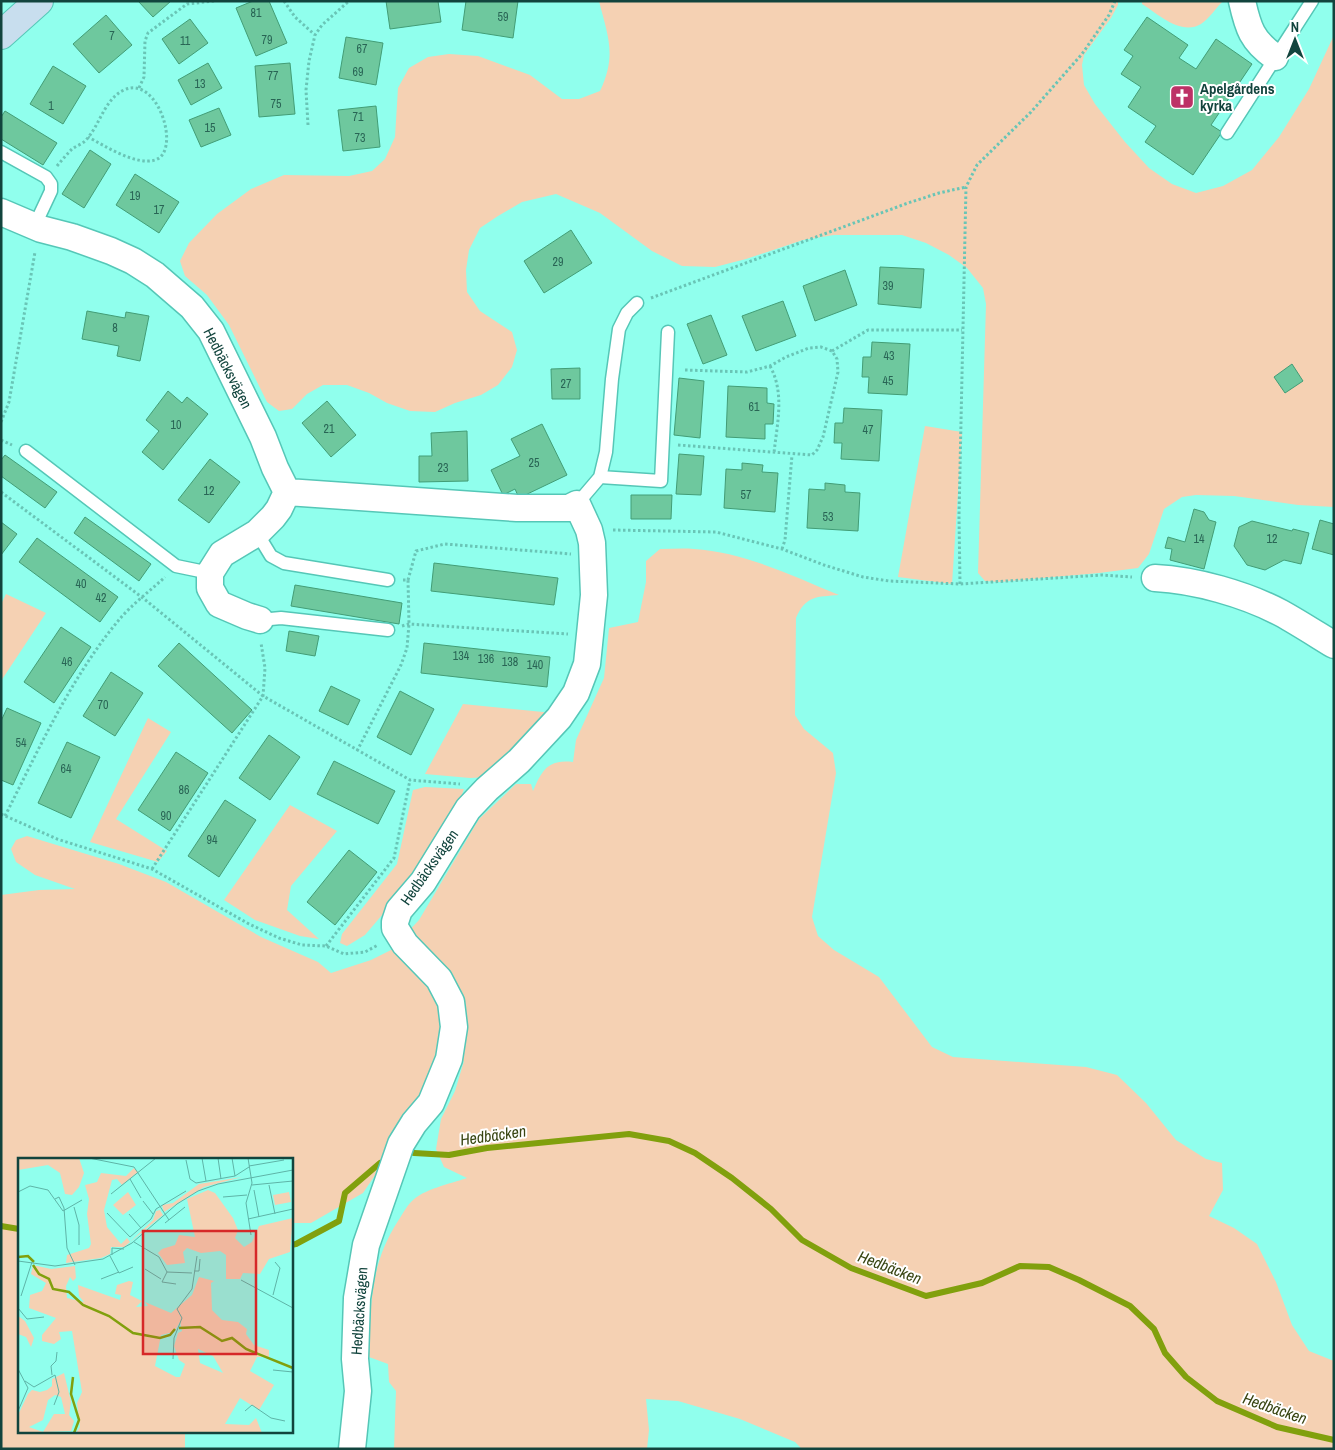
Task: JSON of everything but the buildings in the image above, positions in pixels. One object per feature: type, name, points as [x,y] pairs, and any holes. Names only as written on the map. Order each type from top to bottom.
[{"type":"street","points":[[1,35],[40,1]]},
{"type":"street","points":[[1242,1],[1249,30],[1262,48],[1275,57]]},
{"type":"street","name":"Hedbäcksvägen","points":[[1,212],[38,227],[72,236],[133,261],[155,275],[192,307],[211,332],[263,437],[287,492]]},
{"type":"street","points":[[260,620],[219,604],[210,588],[210,573],[222,554],[257,533],[279,509],[287,492],[517,508],[570,508],[577,504]]},
{"type":"street","name":"Hedbäcksvägen","points":[[352,1449],[358,1391],[355,1359],[357,1298],[366,1245],[402,1144],[414,1123],[430,1103],[449,1059],[454,1027],[451,1002],[440,979],[397,934],[395,922],[399,910],[423,882],[468,809],[487,789],[520,761],[559,718],[576,693],[587,664],[594,595],[594,556],[589,530],[577,504]]},
{"type":"street","points":[[1155,578],[1181,580],[1253,602],[1279,613],[1334,645]]},
{"type":"lane","points":[[1228,133],[1312,1]]},
{"type":"lane","points":[[1,152],[46,177],[51,184],[51,191],[38,227]]},
{"type":"lane","points":[[577,504],[600,477],[606,452],[612,379],[619,329],[627,313],[637,303]]},
{"type":"lane","points":[[600,477],[661,480],[668,332]]},
{"type":"lane","points":[[26,451],[176,566],[210,573]]},
{"type":"lane","points":[[257,533],[271,556],[284,563],[388,580]]},
{"type":"lane","points":[[260,620],[281,618],[388,630]]},
{"type":"path","points":[[138,88],[144,77],[145,41],[148,33],[187,4],[214,1]]},
{"type":"path","points":[[284,1],[295,17],[315,35]]},
{"type":"path","points":[[308,125],[306,90],[309,62],[315,35],[322,25],[349,1]]},
{"type":"path","points":[[960,584],[959,516],[966,188],[977,166],[1031,112],[1082,54],[1109,15],[1115,1]]},
{"type":"path","points":[[46,177],[72,149],[85,141],[108,104],[123,90],[138,88],[154,98],[168,134],[166,149],[162,156],[156,160],[137,159],[122,154],[88,137]]},
{"type":"path","points":[[637,303],[908,203],[939,193],[966,188]]},
{"type":"path","points":[[1,422],[9,402],[38,227]]},
{"type":"path","points":[[832,351],[868,330],[962,330]]},
{"type":"path","points":[[663,444],[812,455],[817,450],[822,437],[838,372],[837,358],[832,351],[821,347],[809,348],[770,366],[747,372],[667,370]]},
{"type":"path","points":[[770,366],[778,386],[779,403],[774,453]]},
{"type":"path","points":[[782,549],[785,540],[792,455]]},
{"type":"path","points":[[1,492],[143,598],[263,696],[410,780],[479,786],[487,789]]},
{"type":"path","points":[[589,530],[716,532],[782,549],[863,577],[920,583],[960,584],[1102,575],[1155,578]]},
{"type":"path","points":[[357,751],[402,665],[409,624],[408,580],[416,551],[445,544],[594,556]]},
{"type":"path","points":[[176,566],[119,620],[94,652],[57,714],[3,815],[57,839],[152,869],[249,924],[279,938],[302,945],[326,946],[344,954],[365,952],[397,934]]},
{"type":"path","points":[[388,580],[408,580]]},
{"type":"path","points":[[152,869],[263,696],[264,668],[260,620]]},
{"type":"path","points":[[388,630],[409,624],[550,634],[591,634]]},
{"type":"path","points":[[326,946],[394,858],[410,780]]},
{"type":"shaded area","points":[[599,1],[1118,1],[1118,5],[1111,18],[1084,55],[1082,65],[1084,85],[1095,104],[1125,142],[1149,168],[1172,184],[1196,193],[1223,186],[1252,170],[1279,137],[1309,89],[1334,35],[1334,507],[1298,505],[1234,496],[1196,495],[1182,497],[1164,509],[1149,554],[1138,568],[1000,582],[985,581],[978,573],[986,304],[983,288],[967,268],[949,255],[926,243],[902,235],[834,235],[803,240],[715,267],[682,266],[652,251],[600,213],[556,194],[522,202],[498,216],[480,228],[469,250],[466,270],[467,292],[480,311],[512,332],[517,350],[512,367],[498,385],[481,395],[455,403],[435,412],[410,411],[347,385],[323,385],[307,394],[292,409],[279,411],[267,402],[229,325],[207,295],[185,276],[180,261],[189,243],[217,214],[251,189],[284,175],[349,176],[372,171],[385,159],[395,137],[398,88],[409,68],[428,57],[449,54],[478,56],[530,75],[562,99],[579,99],[600,91],[610,56],[608,36]]},
{"type":"shaded area","points":[[1142,1],[1223,1],[1201,24],[1186,27],[1178,26],[1162,18],[1142,4]]},
{"type":"shaded area","points":[[925,426],[962,432],[952,584],[898,577]]},
{"type":"shaded area","points":[[660,549],[713,551],[768,566],[839,595],[818,597],[808,601],[796,618],[795,715],[804,729],[833,753],[836,773],[812,917],[818,936],[834,950],[879,977],[932,1047],[953,1057],[1086,1067],[1117,1075],[1146,1103],[1176,1140],[1206,1159],[1222,1163],[1223,1190],[1209,1216],[1234,1228],[1257,1244],[1276,1282],[1292,1325],[1309,1351],[1334,1361],[1334,1449],[802,1449],[795,1442],[740,1419],[678,1401],[646,1399],[649,1430],[647,1449],[394,1449],[396,1391],[389,1382],[388,1364],[369,1357],[373,1286],[382,1254],[389,1238],[409,1204],[416,1197],[430,1190],[467,1178],[444,1167],[436,1149],[441,1119],[455,1091],[464,1061],[440,1071],[401,1137],[363,1193],[311,1223],[292,1223],[292,1158],[18,1158],[18,1432],[185,1432],[185,1449],[1,1449],[1,895],[39,890],[75,889],[35,875],[16,862],[11,849],[16,840],[27,836],[119,864],[166,882],[261,937],[318,962],[331,973],[371,960],[391,950],[419,920],[479,819],[516,784],[531,784],[533,791],[543,772],[552,764],[557,762],[573,762],[576,740],[604,678],[609,628],[638,622],[646,582],[646,561]]},
{"type":"shaded area","points":[[6,594],[46,613],[1,681],[1,604]]},
{"type":"shaded area","points":[[463,704],[553,713],[488,777],[470,778],[425,774]]},
{"type":"shaded area","points":[[148,718],[171,732],[116,819],[167,851],[158,862],[90,842]]},
{"type":"shaded area","points":[[425,787],[464,789],[457,808],[411,881],[365,935],[347,946],[340,943],[342,934],[397,864],[413,790]]},
{"type":"shaded area","points":[[290,805],[337,831],[291,886],[287,910],[319,939],[300,936],[255,920],[224,900]]},
{"type":"waterway","name":"Hedbäcken","points":[[414,1153],[449,1155],[487,1148],[629,1134],[669,1141],[695,1153],[732,1178],[771,1209],[802,1240],[851,1268],[926,1296],[982,1283],[1020,1266],[1049,1267],[1079,1280],[1130,1306],[1154,1329],[1165,1353],[1186,1377],[1217,1401],[1277,1427],[1334,1440]]},
{"type":"waterway","name":"Hedbäcken","points":[[292,1245],[339,1221],[345,1193],[380,1163]]},
{"type":"waterway","name":"Hedbäcken","points":[[1,1226],[18,1229]]},
{"type":"place","name":"Apelgårdens kyrka","points":[[1182,97]]}]
